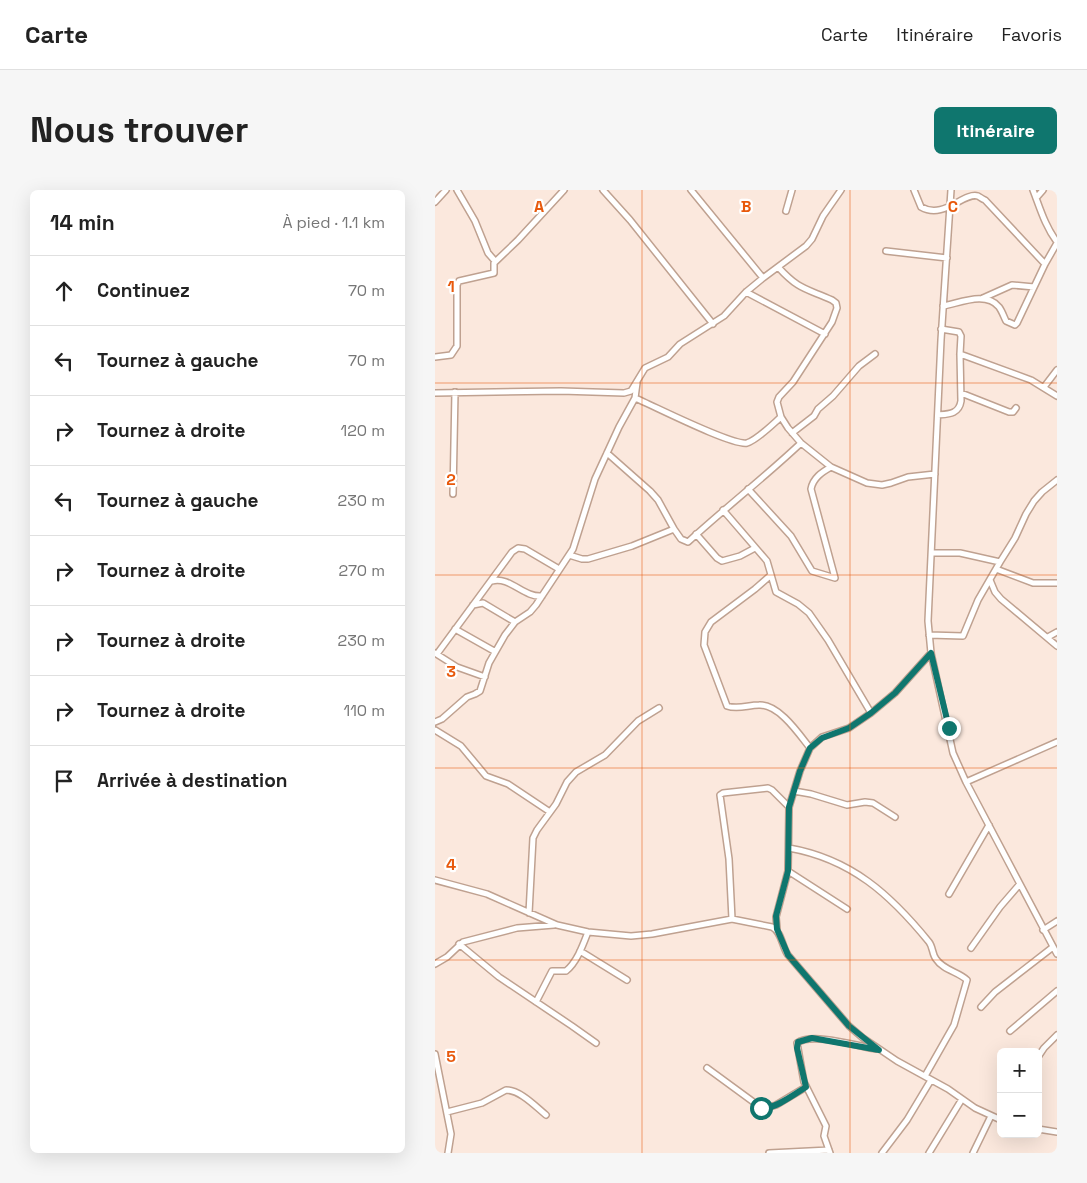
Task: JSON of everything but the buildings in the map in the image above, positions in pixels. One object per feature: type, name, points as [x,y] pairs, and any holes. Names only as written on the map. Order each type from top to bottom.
[{"type":"street","points":[[435,202],[446,190]]},
{"type":"street","points":[[457,190],[475,221],[487,253],[495,261]]},
{"type":"street","points":[[435,358],[451,355],[455,352],[457,346],[457,285],[459,281],[493,274],[495,261],[564,190]]},
{"type":"street","points":[[603,190],[630,220],[713,324]]},
{"type":"street","points":[[691,190],[763,278]]},
{"type":"street","points":[[786,211],[792,190]]},
{"type":"street","points":[[435,393],[624,393],[631,391],[645,368],[668,357],[680,344],[724,316],[746,292],[809,242],[823,216],[841,190]]},
{"type":"street","points":[[914,190],[921,207],[924,209],[940,210],[951,207],[971,196],[978,196],[985,200],[1045,264]]},
{"type":"street","points":[[951,190],[941,329],[929,635],[931,653],[953,753],[1019,885],[1057,954]]},
{"type":"street","points":[[983,298],[993,302],[1000,308],[1006,321],[1015,325],[1057,243],[1038,206],[1033,190]]},
{"type":"street","points":[[1036,198],[1043,190]]},
{"type":"street","points":[[1051,234],[1057,232]]},
{"type":"street","points":[[886,251],[947,258]]},
{"type":"street","points":[[777,267],[800,288],[824,296],[836,303],[835,316],[825,334],[793,382],[779,397],[777,402],[781,417],[792,433],[801,443],[831,467],[867,483],[881,485],[908,477],[935,474]]},
{"type":"street","points":[[943,306],[983,298],[1012,285],[1034,287]]},
{"type":"street","points":[[746,292],[825,334]]},
{"type":"street","points":[[938,416],[953,413],[958,409],[961,394],[961,336],[959,332],[941,329]]},
{"type":"street","points":[[792,433],[814,416],[818,409],[833,396],[859,366],[875,354]]},
{"type":"street","points":[[960,354],[1017,374],[1044,387],[1057,396]]},
{"type":"street","points":[[1044,387],[1057,370]]},
{"type":"street","points":[[435,722],[442,719],[467,697],[480,691],[486,670],[495,652],[515,622],[530,612],[569,554],[595,479],[635,398],[637,382]]},
{"type":"street","points":[[453,494],[455,392]]},
{"type":"street","points":[[961,394],[1009,412],[1013,412],[1016,408]]},
{"type":"street","points":[[635,398],[706,431],[741,444],[751,441],[781,417]]},
{"type":"street","points":[[607,453],[658,500],[673,529],[687,542],[801,443]]},
{"type":"street","points":[[748,489],[791,536],[812,570],[835,578],[811,489],[812,483],[821,473],[831,467]]},
{"type":"street","points":[[929,635],[963,636],[974,608],[1015,538],[1026,514],[1042,492],[1057,480]]},
{"type":"street","points":[[723,510],[767,561],[773,588],[776,592],[798,604],[809,614],[828,640],[871,713]]},
{"type":"street","points":[[569,554],[582,559],[588,559],[632,546],[673,529]]},
{"type":"street","points":[[696,534],[717,558],[722,561],[739,556],[755,548]]},
{"type":"street","points":[[485,677],[457,667],[436,654],[512,552],[519,548],[525,549],[559,569]]},
{"type":"street","points":[[932,553],[960,553],[1000,562]]},
{"type":"street","points":[[996,569],[1033,583],[1057,582]]},
{"type":"street","points":[[771,575],[711,622],[705,632],[704,644],[727,706],[733,708],[763,705],[776,711],[791,724],[810,748]]},
{"type":"street","points":[[492,581],[501,580],[530,595],[542,596]]},
{"type":"street","points":[[990,580],[995,592],[1001,599],[1057,646]]},
{"type":"street","points":[[472,606],[483,603],[515,622]]},
{"type":"street","points":[[455,629],[495,652]]},
{"type":"street","points":[[1048,638],[1057,632]]},
{"type":"street","points":[[931,653],[895,693],[871,713],[849,728],[822,738],[810,748],[789,807],[788,871],[776,916],[777,929],[788,955],[849,1026],[879,1050],[997,1118]]},
{"type":"street","points":[[529,913],[533,838],[567,782],[577,772],[605,755],[638,721],[659,708]]},
{"type":"street","points":[[435,730],[461,746],[489,778],[508,784],[550,812]]},
{"type":"street","points":[[966,782],[1057,742]]},
{"type":"street","points":[[731,918],[729,859],[720,795],[723,793],[767,788],[772,790],[789,807]]},
{"type":"street","points":[[794,791],[811,794],[847,806],[865,802],[873,803],[895,817]]},
{"type":"street","points":[[949,894],[989,825]]},
{"type":"street","points":[[789,848],[810,852],[843,864],[879,889],[902,910],[930,943],[936,961],[967,980],[952,1030],[907,1120],[883,1153]]},
{"type":"street","points":[[788,871],[847,909]]},
{"type":"street","points":[[435,880],[487,894],[557,925],[589,932],[638,935],[731,918],[777,929]]},
{"type":"street","points":[[971,948],[1000,907],[1019,885]]},
{"type":"street","points":[[1043,930],[1057,921]]},
{"type":"street","points":[[435,964],[447,957],[463,942],[517,928],[557,925]]},
{"type":"street","points":[[536,1002],[552,971],[568,970],[589,932]]},
{"type":"street","points":[[459,944],[499,977],[596,1043]]},
{"type":"street","points":[[981,1007],[995,992],[1053,946]]},
{"type":"street","points":[[580,951],[627,980]]},
{"type":"street","points":[[1010,1031],[1057,991]]},
{"type":"street","points":[[1042,1051],[1057,1035]]},
{"type":"street","points":[[769,1153],[830,1151],[825,1136],[826,1126],[806,1087],[797,1048],[798,1042],[812,1038],[879,1050]]},
{"type":"street","points":[[435,1054],[437,1077],[451,1134],[448,1153]]},
{"type":"street","points":[[707,1068],[763,1109],[776,1105],[806,1087]]},
{"type":"street","points":[[447,1112],[482,1103],[509,1090],[528,1100],[546,1114]]},
{"type":"street","points":[[929,1153],[962,1099]]},
{"type":"street","points":[[973,1153],[991,1116]]},
{"type":"street","points":[[1042,1130],[1057,1132]]},
{"type":"route","points":[[761,1108],[767,1109],[776,1105],[806,1087],[797,1048],[797,1043],[801,1040],[812,1038],[828,1040],[879,1050],[849,1026],[788,955],[775,923],[788,871],[789,807],[800,771],[810,748],[822,738],[849,728],[861,721],[895,693],[931,653],[949,728]]}]
